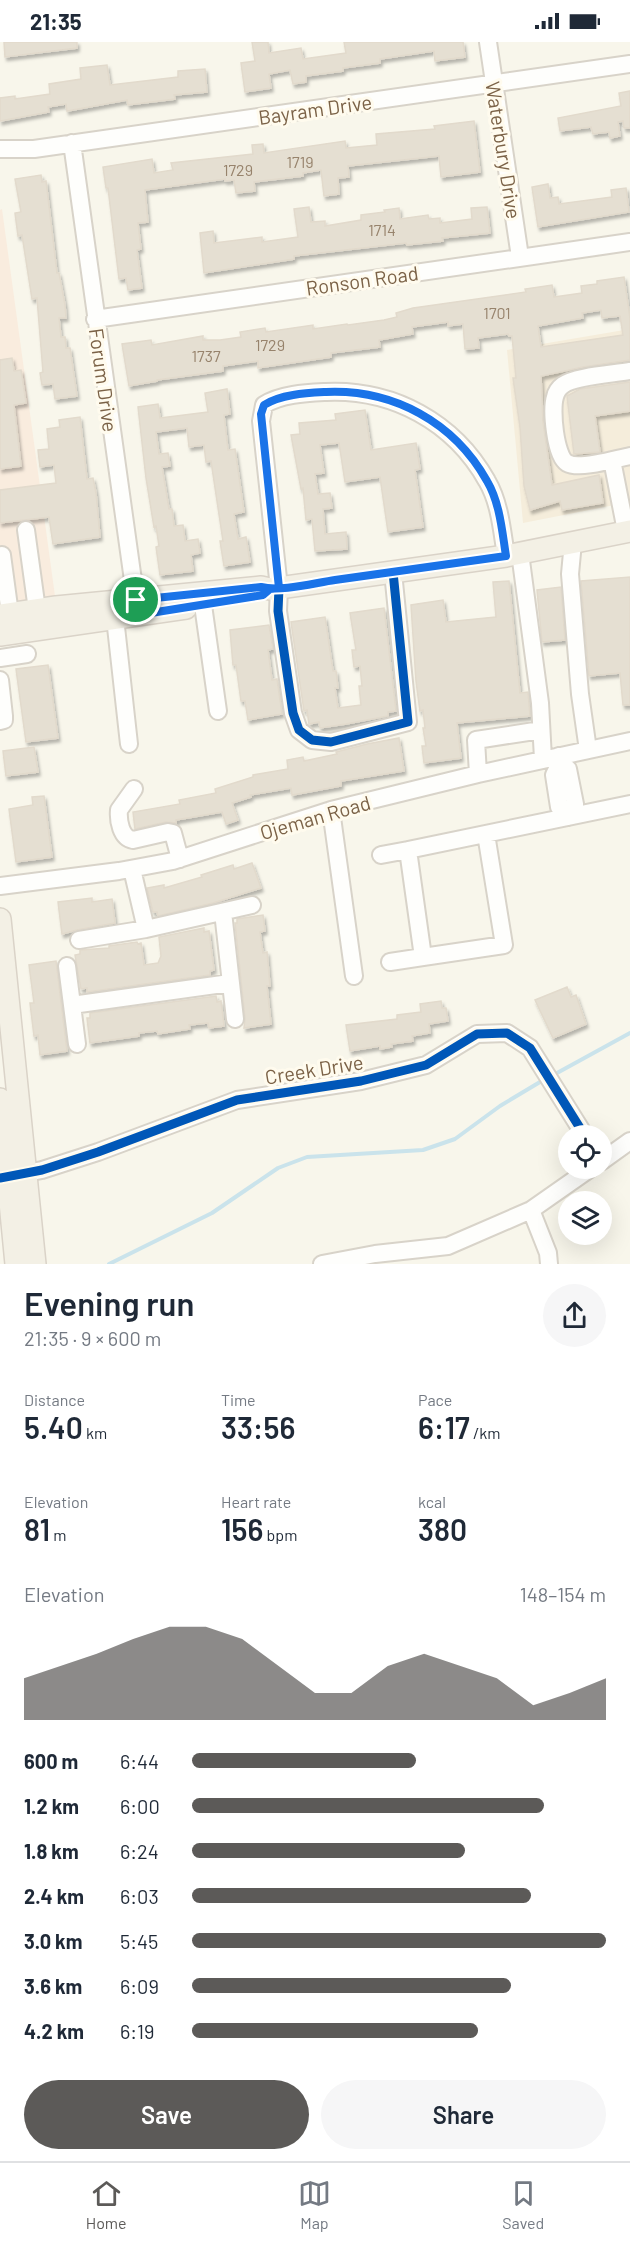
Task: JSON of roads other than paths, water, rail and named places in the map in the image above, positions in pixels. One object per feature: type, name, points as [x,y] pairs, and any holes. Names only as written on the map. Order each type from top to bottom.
[{"type":"main road","points":[[0,635],[115,618],[137,608],[261,587],[274,589],[513,555],[628,531]]},
{"type":"main road","points":[[5,614],[37,610],[203,605],[263,595],[274,589]]},
{"type":"main road","points":[[0,919],[16,1264]]},
{"type":"main road","points":[[0,1099],[12,1176],[35,1264]]},
{"type":"street","name":"Waterbury Drive","points":[[488,42],[520,257]]},
{"type":"street","name":"Bayram Drive","points":[[0,149],[34,149],[630,64]]},
{"type":"street","name":"Forum Drive","points":[[72,143],[137,608]]},
{"type":"street","name":"Ronson Road","points":[[95,319],[630,242]]},
{"type":"street","points":[[630,371],[573,381],[558,390],[554,408],[557,447],[562,459],[566,462],[584,465],[630,456]]},
{"type":"street","points":[[393,572],[408,722],[331,742],[312,740],[299,730],[293,713],[274,589],[261,421],[264,405],[283,398],[347,392],[382,398],[425,415],[457,440],[487,481],[513,555],[540,703],[541,730],[554,759],[568,769],[564,788],[575,804],[567,814]]},
{"type":"street","points":[[612,460],[628,531]]},
{"type":"street","points":[[26,530],[37,610]]},
{"type":"street","points":[[573,542],[570,574],[580,693],[588,750]]},
{"type":"street","points":[[1,555],[5,614]]},
{"type":"street","points":[[203,605],[218,711]]},
{"type":"street","points":[[115,618],[129,744]]},
{"type":"street","points":[[0,658],[27,654]]},
{"type":"street","points":[[0,681],[4,716],[4,720],[0,721]]},
{"type":"street","points":[[478,774],[476,740],[541,730]]},
{"type":"street","name":"Ojeman Road","points":[[0,886],[180,859],[331,810],[478,774],[630,741]]},
{"type":"street","points":[[134,789],[119,810],[123,835],[128,840],[133,840],[172,833],[180,859]]},
{"type":"street","points":[[381,855],[486,834],[567,814],[630,804]]},
{"type":"street","points":[[331,810],[354,976]]},
{"type":"street","points":[[390,962],[504,945],[486,834]]},
{"type":"street","points":[[408,850],[423,957]]},
{"type":"street","points":[[132,868],[146,929]]},
{"type":"street","points":[[79,940],[146,929],[252,905]]},
{"type":"street","points":[[223,912],[235,1019]]},
{"type":"street","points":[[67,966],[77,1044]]},
{"type":"street","points":[[72,1005],[230,982]]},
{"type":"street","name":"Creek Drive","points":[[12,1176],[98,1152],[237,1100],[361,1081],[426,1065],[477,1034],[507,1033],[530,1048],[578,1125]]},
{"type":"street","points":[[612,1154],[630,1141]]},
{"type":"street","points":[[322,1264],[375,1259],[448,1246],[531,1210],[575,1179]]},
{"type":"street","points":[[531,1210],[548,1253],[549,1264]]},
{"type":"waterway","points":[[557,1073],[630,1033]]},
{"type":"waterway","points":[[109,1264],[212,1213],[278,1168],[307,1157],[423,1150],[455,1139],[500,1106],[540,1082]]}]
